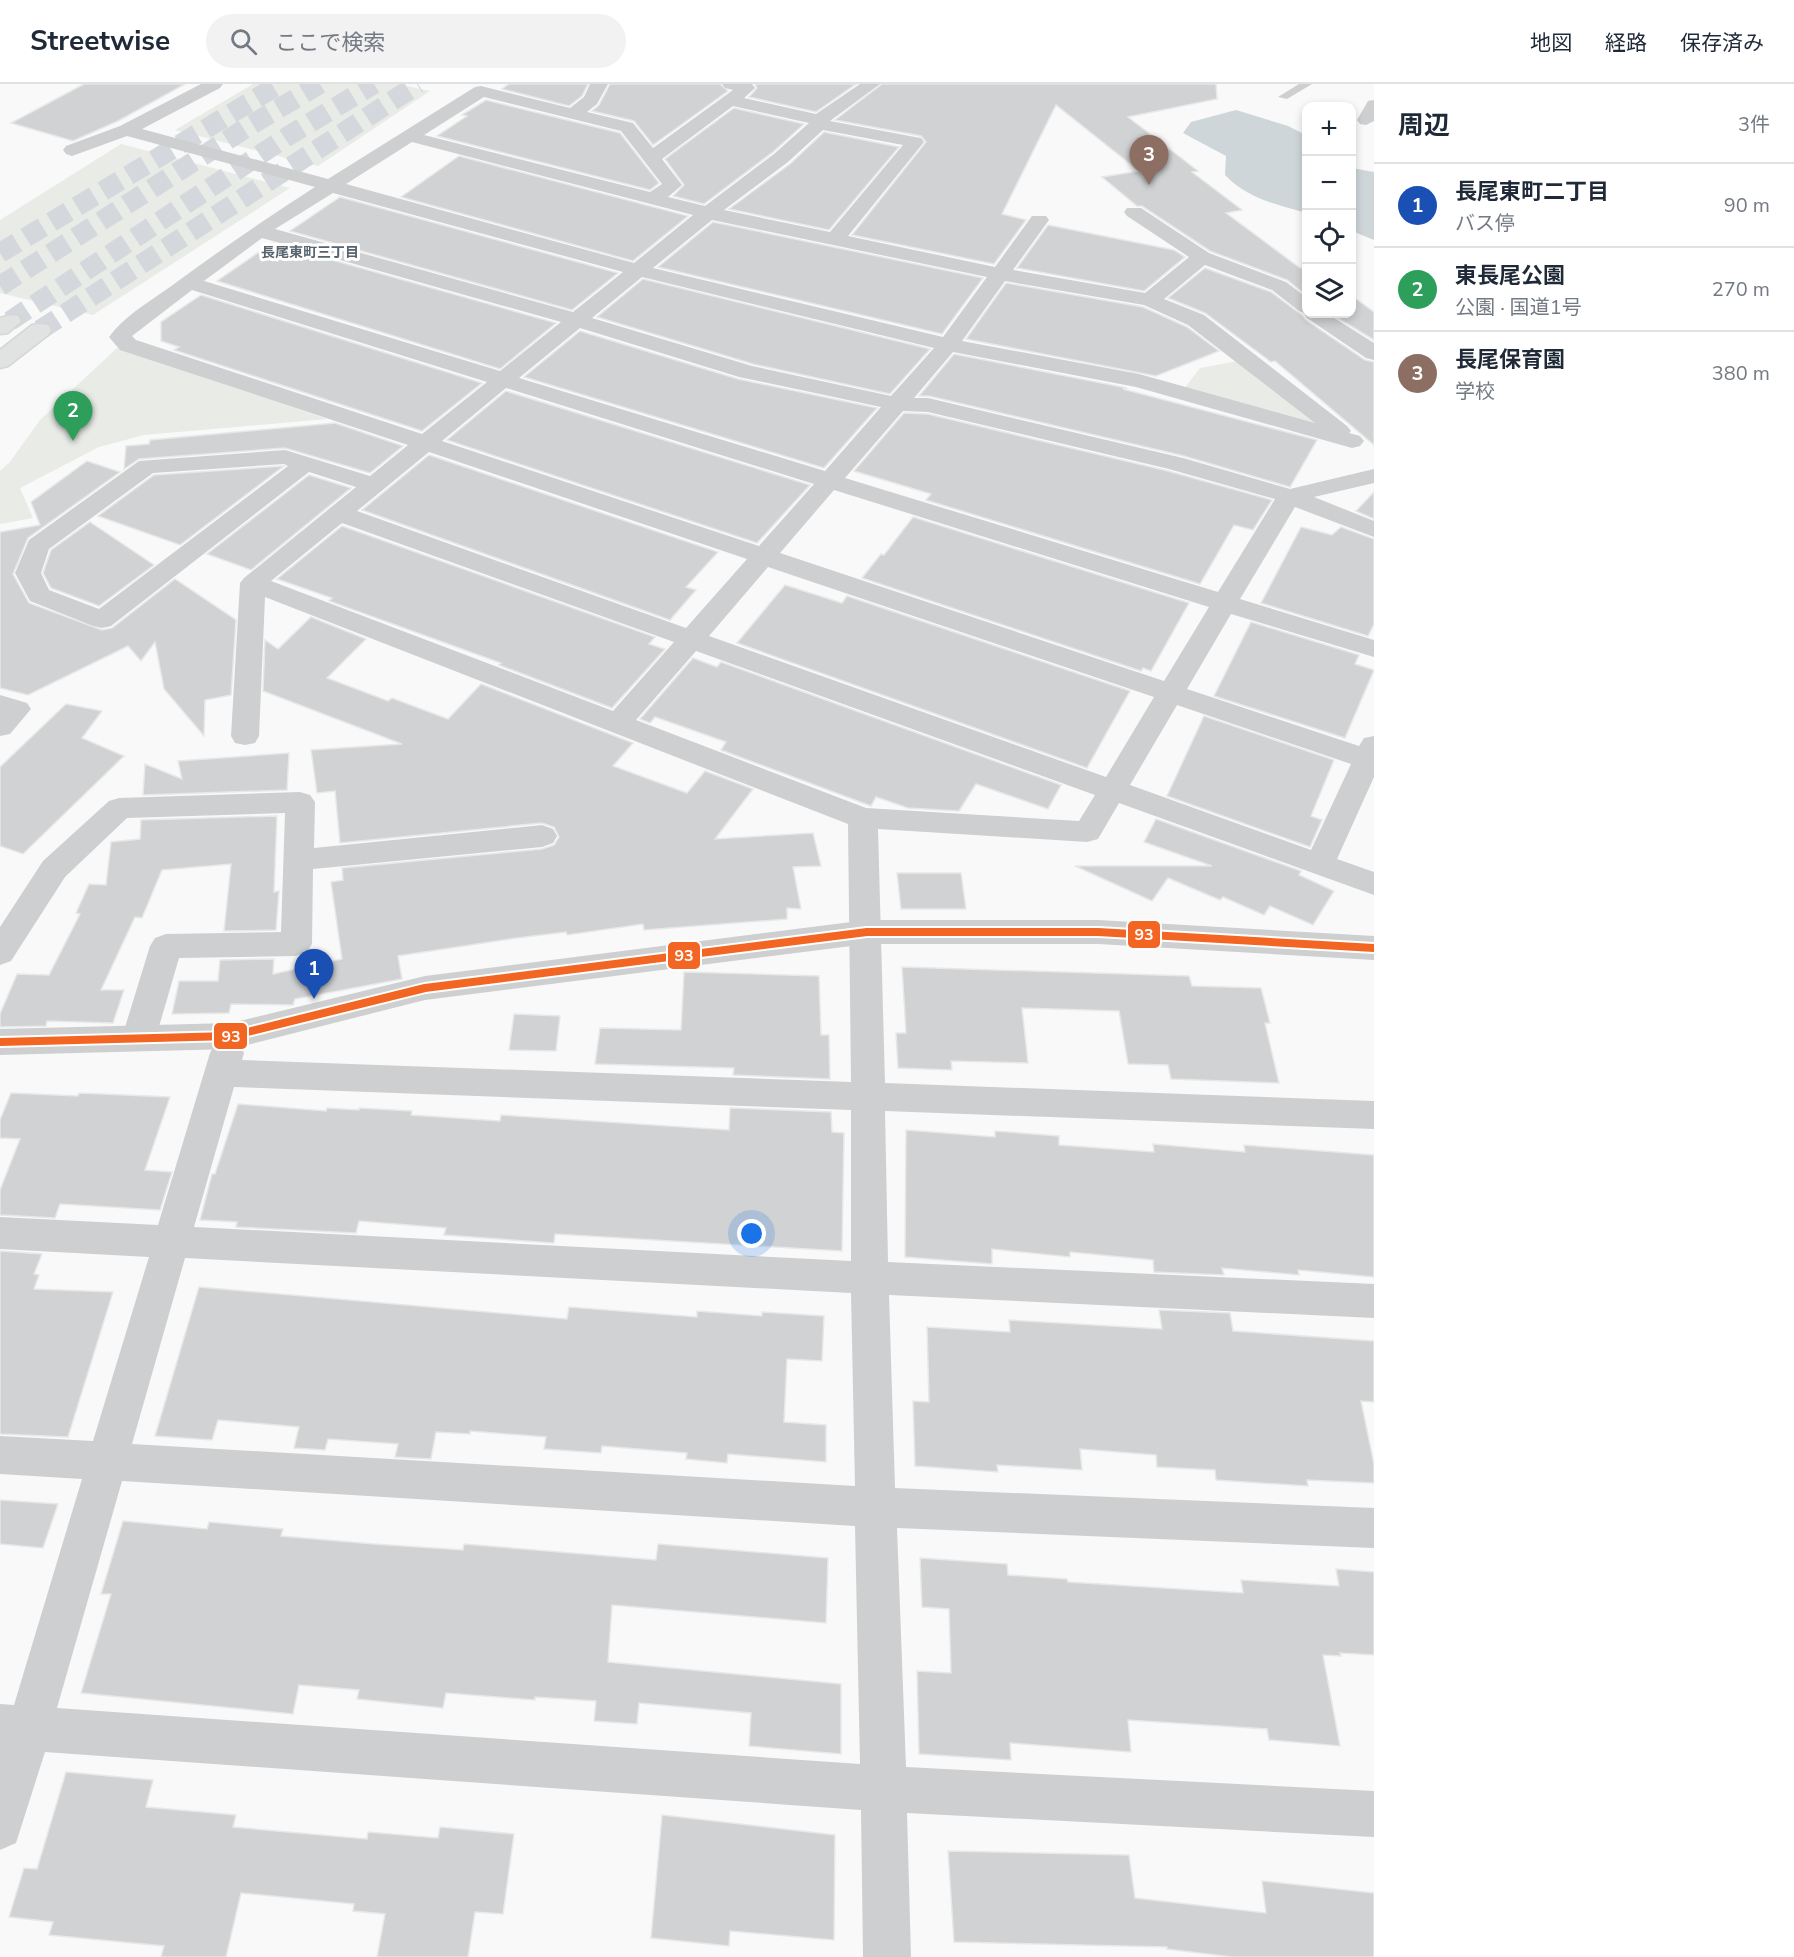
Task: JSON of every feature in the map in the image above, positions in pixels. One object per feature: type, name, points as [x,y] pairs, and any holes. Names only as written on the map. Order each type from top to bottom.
[{"type":"highway","points":[[0,361],[40,330]]},
{"type":"highway","points":[[0,365],[21,345]]},
{"type":"street","points":[[72,150],[126,130],[214,84]]},
{"type":"street","points":[[574,113],[591,100],[599,84]]},
{"type":"street","points":[[245,736],[253,583],[708,213],[782,158],[819,122],[871,84]]},
{"type":"street","points":[[653,157],[735,90],[765,87]]},
{"type":"street","points":[[735,90],[819,122],[915,142],[834,240]]},
{"type":"street","points":[[653,199],[674,185],[627,127],[481,91],[408,135],[260,231],[187,282],[128,327],[120,337],[128,345],[1170,693],[1371,752],[1319,865]]},
{"type":"street","points":[[126,130],[331,184],[638,270],[948,345],[1139,381],[1364,456]]},
{"type":"street","points":[[408,135],[708,213],[1000,274],[1149,300],[1196,320],[1364,456]]},
{"type":"street","points":[[1134,212],[1202,256],[1279,286],[1302,304]]},
{"type":"street","points":[[618,723],[948,345],[1039,220]]},
{"type":"street","points":[[260,231],[577,320],[747,372],[897,404],[927,405],[1153,458],[1289,496],[1374,530]]},
{"type":"street","points":[[1149,300],[1202,256]]},
{"type":"street","points":[[187,282],[1374,650]]},
{"type":"street","points":[[1320,318],[1374,353]]},
{"type":"street","points":[[253,583],[863,818],[1088,831],[1289,496],[1364,456]]},
{"type":"street","points":[[306,464],[102,620],[39,594],[28,573],[38,545],[147,466],[285,457],[374,485]]},
{"type":"street","points":[[339,513],[1374,884]]},
{"type":"street","points":[[0,704],[17,709],[0,727]]},
{"type":"street","points":[[0,953],[54,869],[119,808],[300,802],[296,944],[166,946],[138,1037]]},
{"type":"street","points":[[863,818],[867,932],[870,1278],[885,1790],[887,1957]]},
{"type":"street","points":[[298,860],[542,836]]},
{"type":"street","points":[[226,1054],[425,988],[867,932],[1098,932],[1374,948]]},
{"type":"street","points":[[0,1042],[138,1037],[226,1054],[868,1095],[1374,1115]]},
{"type":"street","points":[[0,1827],[15,1727],[108,1461],[226,1054]]},
{"type":"street","points":[[0,1233],[870,1278],[1374,1301]]},
{"type":"street","points":[[0,1455],[875,1507],[1374,1528]]},
{"type":"street","points":[[15,1727],[885,1790],[1374,1814]]},
{"type":"lane","points":[[1282,97],[1307,84]]},
{"type":"shaded area","points":[[253,84],[398,84],[430,91],[318,166],[175,130]]},
{"type":"shaded area","points":[[1236,110],[1288,126],[1302,133],[1302,212],[1263,200],[1234,183],[1225,175],[1226,156],[1183,133],[1191,122]]},
{"type":"shaded area","points":[[121,144],[290,188],[93,315],[0,293],[0,220]]},
{"type":"shaded area","points":[[1356,169],[1374,172],[1374,240],[1356,233]]},
{"type":"shaded area","points":[[117,348],[327,419],[144,435],[99,447],[20,488],[33,518],[0,524],[0,471],[9,463],[40,420]]},
{"type":"shaded area","points":[[1238,361],[1315,419],[1310,425],[1184,389],[1200,368]]},
{"type":"building","points":[[84,84],[185,84],[118,121],[73,141],[11,123]]},
{"type":"building","points":[[509,84],[588,84],[582,96],[569,106],[502,89]]},
{"type":"building","points":[[610,84],[720,84],[728,91],[653,145],[634,121],[592,111],[599,105]]},
{"type":"building","points":[[755,84],[856,84],[816,112],[749,97],[757,88]]},
{"type":"building","points":[[882,84],[1216,84],[1217,99],[1128,117],[1198,171],[1192,172],[1242,210],[1226,213],[1302,268],[1302,292],[1287,280],[1210,251],[1142,206],[1137,206],[1102,177],[1139,171],[1056,105],[1002,214],[1026,220],[994,264],[852,235],[926,142],[921,136],[835,120]]},
{"type":"building","points":[[486,100],[620,133],[659,183],[650,190],[437,136],[467,116],[462,115]]},
{"type":"building","points":[[734,108],[804,124],[773,152],[704,204],[673,196],[684,185],[665,159]]},
{"type":"building","points":[[824,132],[899,147],[829,230],[729,209],[790,164]]},
{"type":"building","points":[[459,156],[688,216],[633,261],[401,197]]},
{"type":"building","points":[[340,197],[618,273],[572,310],[290,231]]},
{"type":"building","points":[[713,222],[983,278],[942,334],[658,267]]},
{"type":"building","points":[[1048,225],[1174,250],[1185,257],[1144,291],[1017,268]]},
{"type":"building","points":[[272,243],[556,323],[500,369],[217,281]]},
{"type":"building","points":[[1205,268],[1271,292],[1302,315],[1302,318],[1365,360],[1374,362],[1374,445],[1275,361],[1271,362],[1205,313],[1168,298]]},
{"type":"building","points":[[643,279],[930,349],[890,394],[753,364],[597,317]]},
{"type":"building","points":[[1006,283],[1143,307],[1187,327],[1219,351],[1156,376],[966,339]]},
{"type":"building","points":[[201,295],[482,383],[422,431],[174,350],[179,347],[161,341],[161,322]]},
{"type":"building","points":[[1356,299],[1374,312],[1374,340],[1338,318],[1356,318]]},
{"type":"building","points":[[580,331],[738,379],[877,408],[824,468],[524,377]]},
{"type":"building","points":[[954,354],[1127,388],[1123,389],[1317,440],[1290,487],[1184,456],[929,396],[919,396]]},
{"type":"building","points":[[506,391],[810,485],[757,543],[447,440]]},
{"type":"building","points":[[904,413],[928,414],[1168,471],[1272,500],[1253,530],[1234,525],[1200,584],[926,500],[931,494],[854,471]]},
{"type":"building","points":[[335,423],[403,446],[370,473],[285,448],[139,459],[124,469],[126,446],[149,444],[150,440]]},
{"type":"building","points":[[429,455],[718,552],[686,587],[696,590],[670,620],[362,510]]},
{"type":"building","points":[[87,461],[120,472],[28,538],[13,574],[29,603],[102,630],[112,628],[175,579],[236,620],[231,695],[205,700],[204,736],[164,689],[155,642],[141,661],[128,646],[28,695],[0,688],[0,532],[40,525],[31,502]]},
{"type":"building","points":[[284,466],[180,545],[98,516],[154,475]]},
{"type":"building","points":[[309,475],[351,488],[251,570],[207,554]]},
{"type":"building","points":[[1374,492],[1374,519],[1356,511]]},
{"type":"building","points":[[913,517],[1189,603],[1151,671],[1143,668],[1141,671],[862,578],[881,554],[884,555]]},
{"type":"building","points":[[90,522],[154,565],[99,606],[51,588],[43,573],[51,550]]},
{"type":"building","points":[[342,526],[655,637],[649,644],[665,649],[612,708],[499,665],[501,663],[329,601],[332,598],[277,579]]},
{"type":"building","points":[[1301,527],[1332,535],[1341,527],[1374,539],[1374,624],[1368,636],[1261,603]]},
{"type":"building","points":[[785,585],[842,603],[847,596],[1130,691],[1087,768],[737,643]]},
{"type":"building","points":[[311,617],[366,639],[327,678],[388,701],[392,698],[448,719],[481,684],[633,743],[613,766],[687,793],[705,771],[753,789],[715,839],[813,833],[821,866],[793,867],[801,909],[787,908],[787,919],[644,930],[643,924],[567,935],[566,932],[517,938],[398,956],[402,979],[295,999],[293,1005],[231,1004],[229,1013],[172,1014],[179,981],[218,981],[220,960],[274,959],[273,974],[342,959],[331,882],[343,880],[342,868],[542,849],[554,845],[559,837],[554,827],[542,823],[340,843],[335,791],[317,793],[311,750],[402,744],[263,691],[265,640],[278,649]]},
{"type":"building","points":[[1251,622],[1359,655],[1355,664],[1374,670],[1345,738],[1214,696]]},
{"type":"building","points":[[693,658],[717,667],[721,662],[1061,785],[1048,809],[976,784],[959,811],[908,808],[876,797],[871,806],[721,750],[726,742],[655,717],[650,723],[640,719]]},
{"type":"building","points":[[66,704],[102,711],[82,738],[124,756],[23,854],[0,846],[0,767]]},
{"type":"building","points":[[1204,716],[1334,760],[1311,816],[1322,820],[1310,847],[1167,796]]},
{"type":"building","points":[[289,753],[287,790],[143,795],[145,764],[182,779],[178,761]]},
{"type":"building","points":[[277,816],[274,892],[279,891],[276,930],[224,931],[231,864],[162,870],[142,918],[135,917],[101,990],[124,990],[113,1023],[47,1021],[46,1026],[0,1027],[0,1014],[17,974],[49,975],[80,914],[76,913],[89,884],[106,885],[111,842],[140,839],[141,820]]},
{"type":"building","points":[[1156,819],[1301,871],[1299,875],[1334,891],[1313,925],[1270,906],[1264,915],[1223,897],[1220,900],[1168,878],[1152,901],[1075,866],[1212,866],[1144,842]]},
{"type":"building","points":[[897,873],[961,873],[966,909],[901,909]]},
{"type":"building","points":[[902,967],[1189,976],[1192,986],[1261,988],[1270,1023],[1265,1023],[1279,1083],[1171,1079],[1168,1065],[1128,1064],[1119,1011],[1022,1008],[1028,1063],[951,1061],[952,1070],[898,1068],[896,1033],[906,1033]]},
{"type":"building","points":[[684,972],[819,976],[821,1035],[829,1035],[830,1079],[733,1075],[734,1068],[595,1064],[600,1028],[681,1030]]},
{"type":"building","points":[[514,1014],[560,1016],[556,1051],[509,1050]]},
{"type":"building","points":[[11,1093],[170,1097],[145,1170],[172,1172],[160,1210],[60,1204],[55,1218],[0,1215],[0,1190],[20,1139],[0,1138],[0,1120]]},
{"type":"building","points":[[238,1104],[326,1111],[327,1108],[359,1110],[359,1108],[412,1111],[411,1115],[500,1121],[501,1115],[729,1130],[730,1108],[831,1112],[832,1132],[844,1133],[842,1251],[555,1234],[554,1243],[444,1235],[446,1228],[359,1221],[356,1233],[236,1227],[237,1222],[200,1220],[212,1174],[215,1174]]},
{"type":"building","points":[[906,1130],[995,1137],[995,1131],[1059,1136],[1059,1145],[1154,1152],[1153,1144],[1245,1152],[1244,1145],[1374,1155],[1374,1277],[1298,1270],[1299,1275],[1222,1268],[1224,1275],[1154,1272],[1153,1260],[1070,1252],[1070,1257],[992,1249],[992,1264],[905,1257]]},
{"type":"building","points":[[0,1251],[42,1254],[34,1274],[39,1275],[34,1289],[113,1292],[68,1437],[0,1434]]},
{"type":"building","points":[[199,1287],[567,1319],[569,1307],[697,1317],[697,1311],[762,1316],[762,1312],[824,1316],[822,1361],[787,1359],[784,1422],[826,1425],[826,1462],[728,1454],[727,1463],[686,1459],[687,1453],[602,1446],[601,1453],[544,1449],[546,1437],[470,1431],[470,1434],[436,1432],[431,1459],[395,1457],[398,1444],[328,1439],[325,1450],[294,1448],[299,1427],[218,1420],[212,1440],[155,1436]]},
{"type":"building","points":[[1159,1310],[1230,1313],[1233,1331],[1374,1341],[1374,1402],[1361,1401],[1374,1464],[1374,1483],[1307,1480],[1308,1486],[1216,1480],[1215,1470],[1157,1467],[1156,1455],[1080,1449],[1082,1470],[997,1465],[998,1472],[915,1466],[913,1401],[929,1402],[927,1327],[1010,1332],[1009,1320],[1162,1329]]},
{"type":"building","points":[[0,1500],[58,1504],[43,1548],[0,1544]]},
{"type":"building","points":[[123,1521],[207,1529],[209,1522],[283,1529],[281,1536],[463,1550],[464,1544],[656,1560],[658,1544],[828,1558],[826,1623],[612,1605],[608,1662],[841,1684],[841,1754],[749,1746],[751,1713],[639,1703],[637,1724],[594,1721],[596,1701],[535,1697],[535,1700],[446,1693],[443,1708],[357,1699],[359,1690],[299,1685],[293,1714],[81,1693],[111,1594],[101,1594]]},
{"type":"building","points":[[920,1558],[1007,1564],[1008,1575],[1067,1579],[1068,1582],[1243,1593],[1241,1580],[1339,1586],[1336,1569],[1374,1572],[1374,1655],[1340,1653],[1341,1656],[1323,1655],[1340,1746],[1269,1740],[1267,1729],[1128,1720],[1131,1752],[1010,1743],[1011,1760],[919,1754],[917,1671],[951,1673],[949,1609],[922,1607]]},
{"type":"building","points":[[66,1772],[153,1780],[146,1807],[236,1815],[233,1827],[367,1839],[368,1832],[438,1838],[440,1827],[514,1834],[503,1914],[475,1912],[468,1957],[377,1957],[385,1914],[353,1911],[354,1904],[241,1893],[226,1957],[161,1957],[164,1946],[49,1935],[53,1922],[9,1917],[24,1868],[37,1869]]},
{"type":"building","points":[[662,1815],[835,1835],[834,1940],[730,1931],[729,1946],[651,1938]]},
{"type":"building","points":[[948,1851],[1129,1855],[1135,1898],[1266,1913],[1262,1881],[1374,1893],[1374,1957],[1232,1957],[1167,1949],[1167,1947],[954,1942]]},
{"type":"tunnel","points":[[0,253],[280,84]]},
{"type":"tunnel","points":[[0,286],[246,128],[320,84]]},
{"type":"tunnel","points":[[10,321],[285,138],[374,84]]},
{"type":"tunnel","points":[[40,330],[418,84]]},
{"type":"transit line","name":"93","points":[[0,1042],[231,1036],[425,988],[867,932],[1098,932],[1374,948]]},
{"type":"place","name":"長尾保育園","points":[[1149,185]]},
{"type":"place","name":"東長尾公園","points":[[73,441]]},
{"type":"place","name":"長尾東町二丁目","points":[[314,999]]},
{"type":"district","name":"長尾東町三丁目","points":[[310,252]]}]
